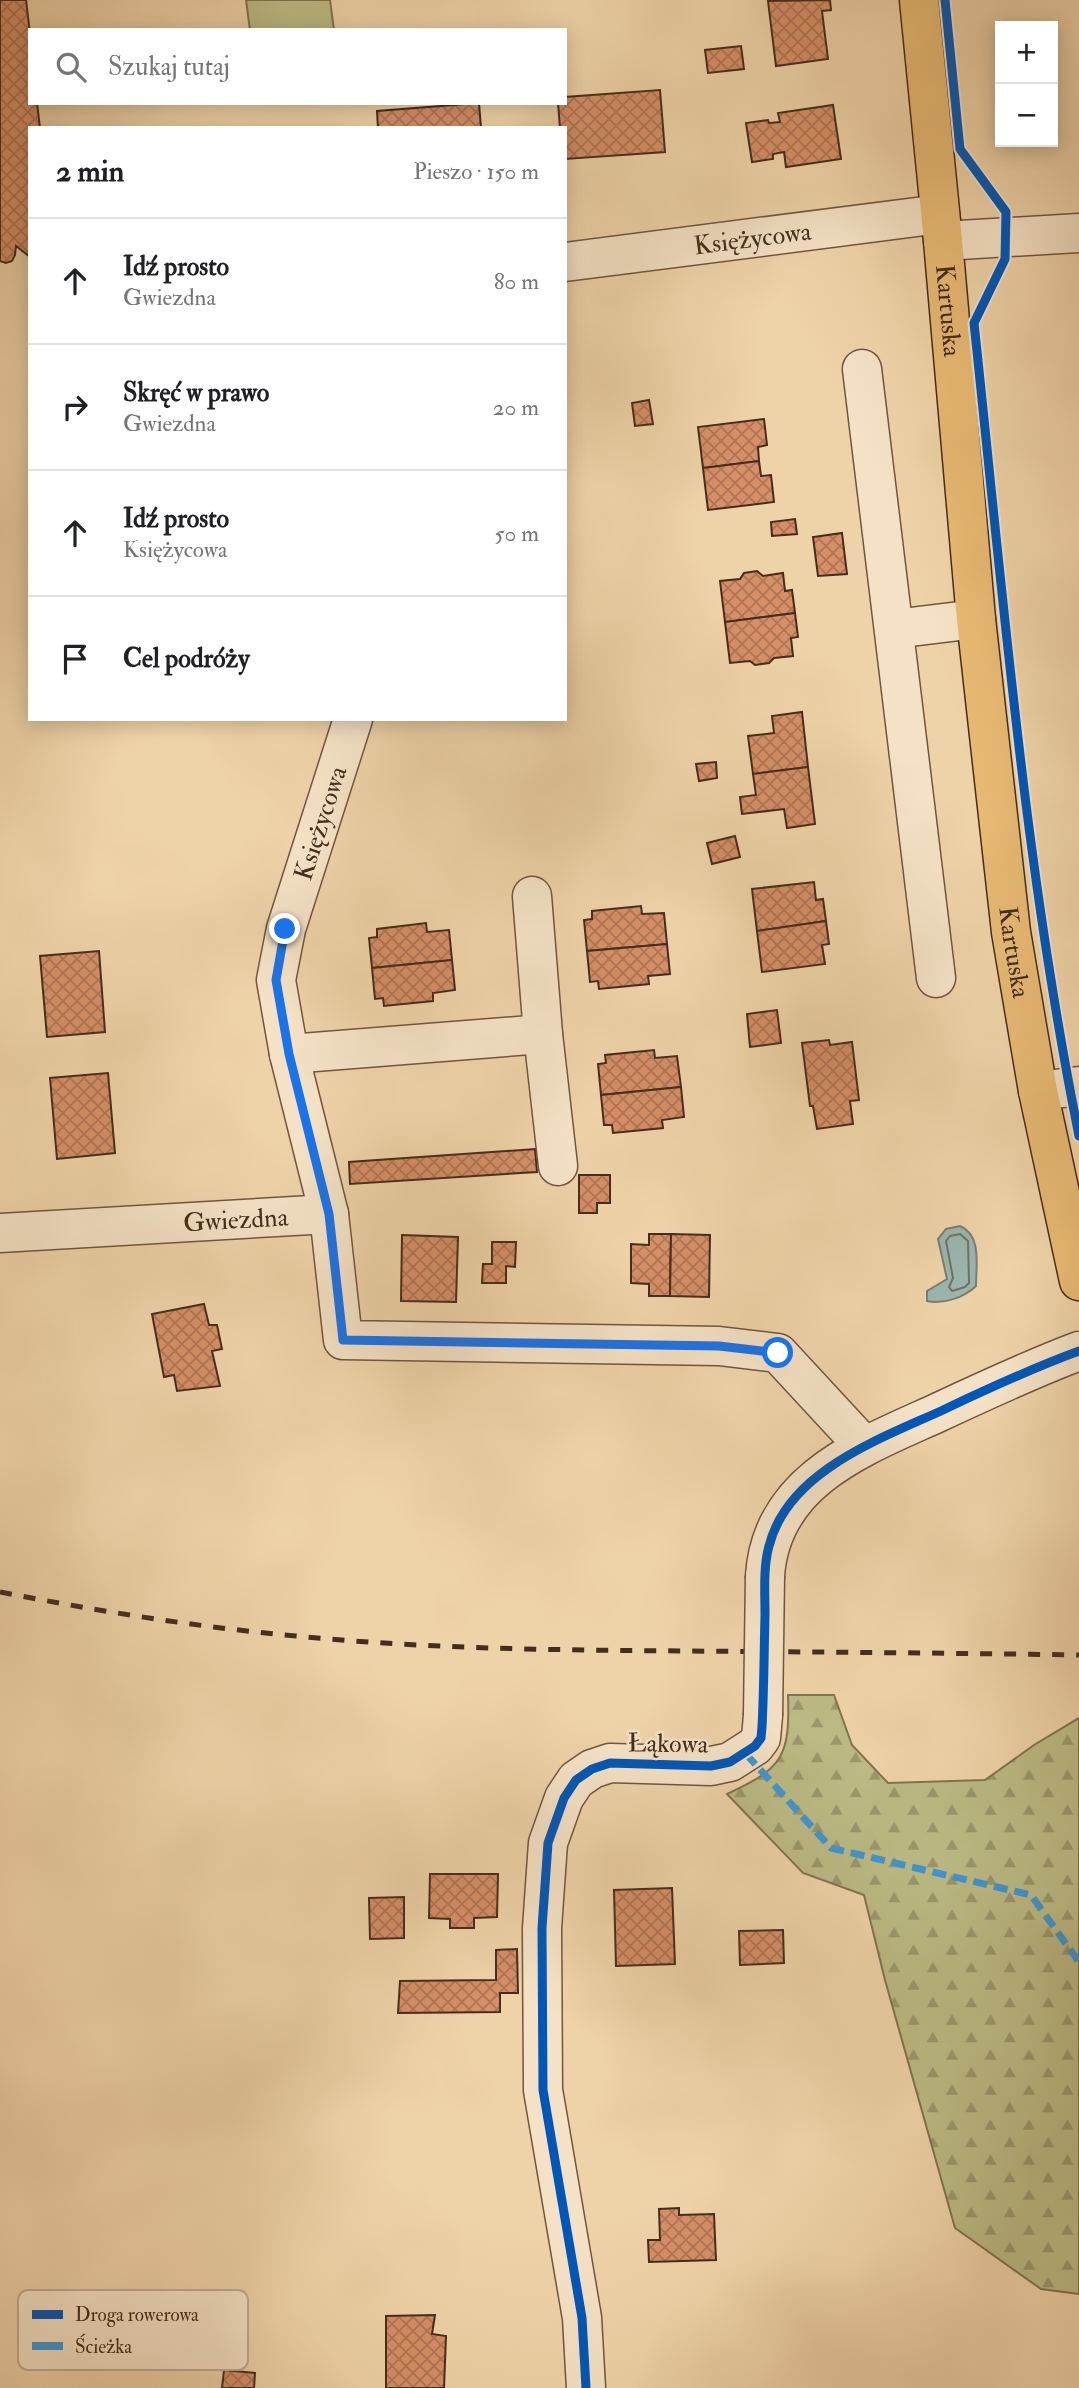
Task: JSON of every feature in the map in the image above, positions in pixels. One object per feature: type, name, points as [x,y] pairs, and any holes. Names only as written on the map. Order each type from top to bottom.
[{"type":"main road","name":"Kartuska","points":[[919,0],[976,619],[1011,932],[1038,1091],[1079,1281]]},
{"type":"street","name":"Księżycowa","points":[[567,262],[941,227],[1079,233]]},
{"type":"street","points":[[862,369],[936,978]]},
{"type":"street","points":[[894,629],[976,619]]},
{"type":"street","name":"Księżycowa","points":[[329,1214],[289,1054],[276,980],[285,929],[352,721]]},
{"type":"street","points":[[532,896],[543,1034],[558,1166]]},
{"type":"street","points":[[289,1054],[543,1034]]},
{"type":"street","points":[[1038,1091],[1079,1086]]},
{"type":"street","points":[[329,1214],[343,1340],[719,1346],[778,1353],[864,1446]]},
{"type":"street","name":"Gwiezdna","points":[[0,1233],[329,1214]]},
{"type":"street","name":"Łąkowa","points":[[586,2388],[582,2318],[542,2090],[542,1928],[548,1843],[564,1798],[576,1780],[593,1769],[610,1763],[711,1766],[730,1762],[755,1746],[761,1738],[763,1716],[765,1576],[769,1545],[776,1527],[789,1507],[819,1475],[864,1446],[995,1385],[1079,1351]]},
{"type":"green space","points":[[246,0],[330,0],[334,28],[250,28]]},
{"type":"green space","points":[[788,1695],[834,1695],[852,1745],[888,1783],[985,1780],[1034,1745],[1079,1718],[1079,2294],[1041,2289],[955,2228],[885,1980],[864,1895],[803,1873],[727,1794],[760,1776],[779,1758],[787,1733]]},
{"type":"water","points":[[960,1226],[972,1236],[975,1244],[976,1286],[953,1299],[927,1301],[927,1291],[947,1279],[938,1239],[946,1229]]},
{"type":"building","points":[[0,0],[26,0],[29,28],[28,105],[37,105],[40,126],[28,126],[28,255],[16,246],[12,261],[0,261]]},
{"type":"building","points":[[830,0],[831,10],[822,11],[828,59],[776,66],[768,1]]},
{"type":"building","points":[[741,46],[744,69],[708,73],[705,50]]},
{"type":"building","points":[[660,90],[665,152],[567,159],[567,126],[560,126],[558,105],[567,105],[567,97]]},
{"type":"building","points":[[479,105],[481,126],[378,126],[377,111]]},
{"type":"building","points":[[833,105],[841,159],[786,167],[784,152],[773,154],[773,159],[752,162],[746,123],[768,120],[769,123],[780,122],[778,113]]},
{"type":"building","points":[[649,400],[653,424],[635,426],[632,403]]},
{"type":"building","points":[[764,419],[767,445],[758,447],[759,461],[703,468],[698,427]]},
{"type":"building","points":[[759,461],[761,476],[771,475],[774,502],[708,510],[703,468]]},
{"type":"building","points":[[795,519],[797,534],[772,536],[771,522]]},
{"type":"building","points":[[842,533],[847,574],[818,576],[813,537]]},
{"type":"building","points":[[757,571],[763,576],[783,573],[785,591],[792,590],[795,613],[725,622],[720,581],[740,579],[744,573]]},
{"type":"building","points":[[795,613],[798,637],[791,638],[793,656],[774,658],[769,663],[755,665],[750,661],[730,663],[725,622]]},
{"type":"building","points":[[802,712],[808,767],[753,774],[748,736],[774,733],[772,716]]},
{"type":"building","points":[[716,762],[717,778],[699,781],[696,764]]},
{"type":"building","points":[[808,767],[815,824],[787,828],[784,809],[742,814],[740,797],[756,795],[753,774]]},
{"type":"building","points":[[735,836],[740,857],[712,864],[707,843]]},
{"type":"building","points":[[814,882],[816,900],[823,899],[826,921],[757,931],[752,889]]},
{"type":"building","points":[[641,906],[642,914],[664,913],[667,944],[587,951],[584,920],[592,919],[592,911]]},
{"type":"building","points":[[826,921],[829,944],[822,945],[825,964],[762,972],[757,931]]},
{"type":"building","points":[[426,923],[427,932],[449,930],[452,960],[372,968],[369,938],[377,937],[377,929]]},
{"type":"building","points":[[667,944],[670,974],[648,976],[649,984],[599,989],[598,981],[590,982],[587,951]]},
{"type":"building","points":[[99,951],[105,1032],[47,1037],[40,956]]},
{"type":"building","points":[[452,960],[455,990],[433,993],[433,1001],[384,1006],[383,998],[375,999],[372,968]]},
{"type":"building","points":[[777,1010],[781,1043],[750,1047],[747,1014]]},
{"type":"building","points":[[829,1040],[830,1045],[852,1042],[859,1100],[850,1101],[853,1124],[817,1129],[813,1106],[810,1106],[802,1043]]},
{"type":"building","points":[[654,1050],[655,1058],[677,1056],[681,1087],[601,1095],[598,1064],[606,1063],[605,1055]]},
{"type":"building","points":[[108,1073],[115,1153],[57,1159],[50,1078]]},
{"type":"building","points":[[681,1087],[684,1117],[662,1120],[663,1128],[613,1133],[612,1125],[604,1125],[601,1095]]},
{"type":"building","points":[[535,1149],[537,1172],[350,1184],[349,1162]]},
{"type":"building","points":[[579,1175],[610,1175],[610,1203],[597,1203],[597,1213],[579,1213]]},
{"type":"building","points":[[649,1234],[671,1234],[670,1296],[649,1296],[649,1284],[631,1283],[631,1244],[649,1245]]},
{"type":"building","points":[[671,1234],[710,1235],[709,1297],[670,1296]]},
{"type":"building","points":[[402,1235],[458,1237],[456,1302],[401,1301]]},
{"type":"building","points":[[492,1242],[516,1242],[515,1267],[506,1266],[506,1283],[482,1283],[483,1264],[492,1264]]},
{"type":"building","points":[[204,1304],[209,1325],[217,1325],[222,1349],[212,1351],[220,1386],[177,1391],[174,1375],[164,1377],[152,1314]]},
{"type":"building","points":[[430,1874],[498,1874],[497,1917],[474,1918],[474,1928],[450,1928],[450,1919],[429,1918]]},
{"type":"building","points":[[672,1888],[675,1964],[616,1966],[614,1890]]},
{"type":"building","points":[[404,1897],[404,1938],[370,1939],[369,1898]]},
{"type":"building","points":[[783,1930],[784,1963],[740,1965],[739,1931]]},
{"type":"building","points":[[517,1949],[518,1993],[500,1993],[500,2012],[398,2013],[400,1981],[496,1980],[496,1950]]},
{"type":"building","points":[[679,2208],[679,2215],[714,2214],[716,2260],[649,2262],[648,2240],[660,2240],[659,2209]]},
{"type":"building","points":[[435,2315],[432,2334],[446,2336],[444,2388],[386,2388],[386,2316]]},
{"type":"building","points":[[224,2370],[255,2373],[254,2388],[222,2388]]},
{"type":"railway","points":[[0,1592],[185,1623],[394,1644],[589,1650],[1079,1655]]},
{"type":"marked path","points":[[746,1754],[831,1848],[1031,1895],[1079,1962]]},
{"type":"cycle path","points":[[945,0],[960,149],[1006,212],[1005,259],[974,323],[1030,833],[1060,1035],[1079,1136]]},
{"type":"cycle path","points":[[586,2388],[582,2318],[543,2090],[542,1928],[548,1843],[564,1798],[576,1780],[592,1769],[610,1763],[711,1766],[730,1762],[755,1746],[761,1738],[762,1727],[767,1554],[779,1520],[795,1497],[839,1461],[865,1446],[1010,1379],[1079,1351]]},
{"type":"route","points":[[285,929],[276,980],[289,1054],[329,1214],[343,1340],[719,1346],[778,1353]]}]
